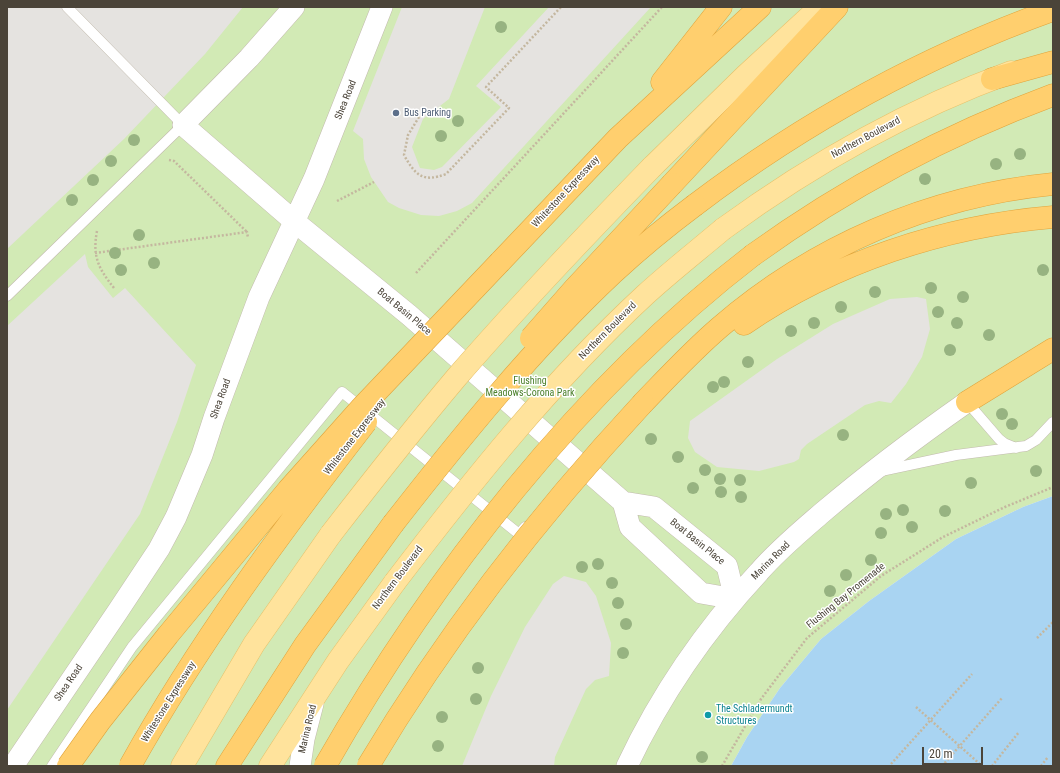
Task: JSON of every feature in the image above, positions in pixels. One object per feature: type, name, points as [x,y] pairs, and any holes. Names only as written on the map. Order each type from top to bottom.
[{"type":"highway","points":[[618,138],[721,7]]},
{"type":"highway","points":[[618,138],[760,7]]},
{"type":"highway","points":[[227,766],[310,639],[393,524],[434,462],[524,345],[574,289],[838,7]]},
{"type":"highway","points":[[393,524],[488,408],[561,326],[613,273],[695,204],[759,157],[850,101],[894,77],[958,47],[1053,10]]},
{"type":"highway","points":[[992,79],[1053,62]]},
{"type":"highway","points":[[325,766],[368,695],[409,632],[476,539],[527,477],[595,399],[647,345],[703,295],[753,255],[824,207],[882,172],[982,123],[1053,95]]},
{"type":"highway","name":"Whitestone Expressway","points":[[130,766],[184,675],[246,583],[399,380],[500,262],[618,138]]},
{"type":"highway","points":[[368,766],[429,669],[494,579],[565,491],[643,403],[669,380],[726,336],[769,308],[789,286],[833,249],[903,218],[982,196],[1053,184]]},
{"type":"highway","points":[[789,286],[859,264],[921,242],[973,229],[1053,217]]},
{"type":"highway","points":[[68,766],[100,721],[168,635],[288,490],[362,407],[500,262]]},
{"type":"highway","points":[[967,402],[1053,349]]},
{"type":"main road","points":[[177,766],[294,584],[386,463],[457,377],[556,266],[652,167],[745,76],[820,7]]},
{"type":"main road","name":"Northern Boulevard","points":[[270,766],[317,692],[395,582],[493,458],[567,373],[645,295],[723,229],[793,180],[861,140],[923,108],[992,79],[1053,58]]},
{"type":"main road","points":[[182,766],[234,676]]},
{"type":"street","points":[[182,125],[249,58],[294,7]]},
{"type":"street","name":"Shea Road","points":[[13,766],[118,611],[166,536],[190,487],[260,297],[314,179],[382,7]]},
{"type":"street","name":"Boat Basin Place","points":[[182,125],[295,222],[410,315],[623,502],[654,507],[727,566],[735,599]]},
{"type":"street","name":"Marina Road","points":[[627,766],[649,722],[690,656],[712,626],[759,571],[866,476],[967,402]]},
{"type":"street","points":[[623,502],[630,527],[701,593],[735,599]]},
{"type":"street","name":"Marina Road","points":[[300,766],[307,724],[317,692]]},
{"type":"lane","points":[[8,293],[182,125],[67,7]]},
{"type":"lane","points":[[52,766],[132,648],[342,392],[519,534],[579,464]]},
{"type":"lane","points":[[967,402],[999,439],[1009,446],[1020,448]]},
{"type":"lane","points":[[866,476],[892,468],[948,457],[1020,448],[1036,440],[1053,422]]},
{"type":"path","points":[[419,117],[408,135],[404,155],[410,167],[419,176],[434,179],[446,174],[509,108],[486,87],[561,7]]},
{"type":"path","points":[[416,273],[662,7]]},
{"type":"path","points":[[162,161],[174,161],[248,232],[248,238]]},
{"type":"path","points":[[337,201],[374,182]]},
{"type":"path","points":[[97,228],[95,253],[100,271],[114,288]]},
{"type":"path","points":[[95,253],[248,232]]},
{"type":"path","name":"Flushing Bay Promenade","points":[[722,766],[761,699],[807,638],[881,576],[943,537],[1005,507],[1053,487]]},
{"type":"path","points":[[1037,638],[1053,622]]},
{"type":"path","points":[[891,764],[972,674]]},
{"type":"path","points":[[942,766],[1002,698]]},
{"type":"path","points":[[916,707],[982,766]]},
{"type":"path","points":[[992,766],[1019,732]]},
{"type":"path","points":[[1041,766],[1048,758]]},
{"type":"green space","name":"Flushing Meadows-Corona Park","points":[[7,7],[1053,7],[1053,496],[1023,507],[956,539],[869,601],[821,639],[780,688],[747,737],[731,766],[7,766]]},
{"type":"shaded area","points":[[7,7],[243,7],[205,54],[124,139],[7,249]]},
{"type":"shaded area","name":"Bus Parking","points":[[402,7],[485,7],[449,99],[423,119],[412,147],[420,168],[434,170],[442,167],[501,107],[476,86],[549,7],[651,7],[472,203],[457,211],[439,216],[421,215],[399,208],[388,202],[371,177],[364,159],[363,139],[353,131]]},
{"type":"shaded area","points":[[85,254],[88,267],[113,298],[125,288],[196,365],[177,422],[140,514],[7,710],[7,326]]},
{"type":"shaded area","points":[[917,297],[926,299],[930,329],[922,357],[906,384],[891,403],[879,401],[865,405],[807,444],[801,450],[799,459],[794,462],[759,471],[717,467],[695,452],[688,438],[690,421],[777,359],[833,324],[890,299]]},
{"type":"shaded area","points":[[564,576],[586,582],[596,596],[611,643],[609,676],[595,680],[586,689],[555,757],[554,766],[462,766],[491,696],[525,627],[553,584]]},
{"type":"water","points":[[1053,496],[1053,766],[731,766],[747,737],[780,688],[821,639],[869,601],[956,539],[1023,507]]},
{"type":"place","name":"Bus Parking","points":[[396,113]]},
{"type":"place","name":"The Schladermundt Structures","points":[[708,715]]}]
